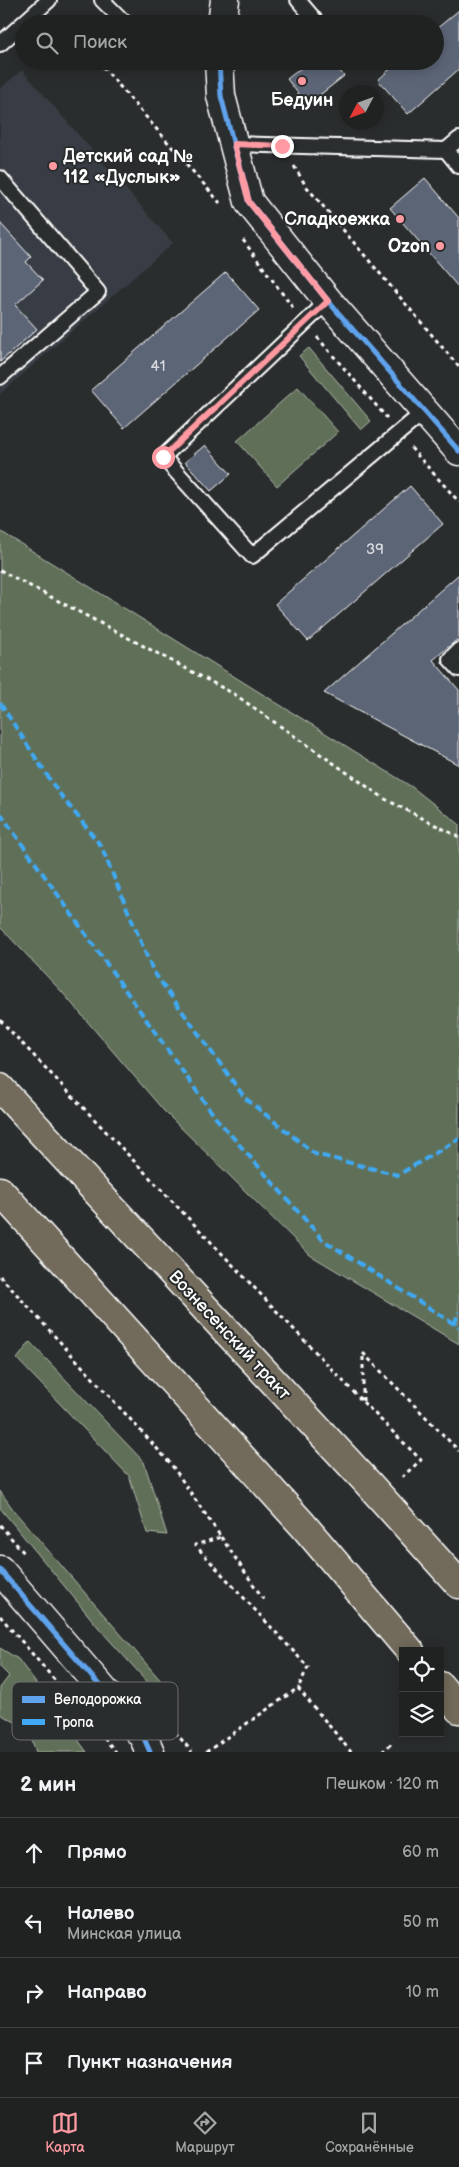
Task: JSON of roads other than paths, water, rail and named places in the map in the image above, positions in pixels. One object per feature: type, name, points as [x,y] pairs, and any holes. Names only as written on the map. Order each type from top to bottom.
[{"type":"main road","name":"Вознесенский тракт","points":[[0,1088],[366,1481],[459,1584]]},
{"type":"main road","points":[[0,1191],[303,1524],[407,1647]]},
{"type":"main road","points":[[444,1691],[459,1708]]},
{"type":"street","points":[[224,15],[226,0]]},
{"type":"street","points":[[220,70],[221,96],[249,202],[328,301],[459,451]]},
{"type":"street","points":[[0,1570],[96,1682]]},
{"type":"street","points":[[145,1740],[150,1752]]},
{"type":"lane","points":[[32,15],[49,0]]},
{"type":"lane","points":[[102,0],[117,15]]},
{"type":"lane","points":[[298,0],[311,15]]},
{"type":"lane","points":[[0,44],[15,31]]},
{"type":"lane","points":[[234,144],[446,150],[459,139]]},
{"type":"lane","points":[[446,150],[459,166]]},
{"type":"lane","points":[[0,178],[98,292],[0,377]]},
{"type":"lane","points":[[328,301],[163,457],[252,556],[425,411]]},
{"type":"lane","points":[[459,650],[450,658],[459,669]]},
{"type":"place","name":"Бедуин","points":[[302,81]]},
{"type":"place","name":"Детский сад № 112 «Дуслык»","points":[[53,166]]},
{"type":"place","name":"Сладкоежка","points":[[400,219]]},
{"type":"place","name":"Ozon","points":[[440,246]]}]
